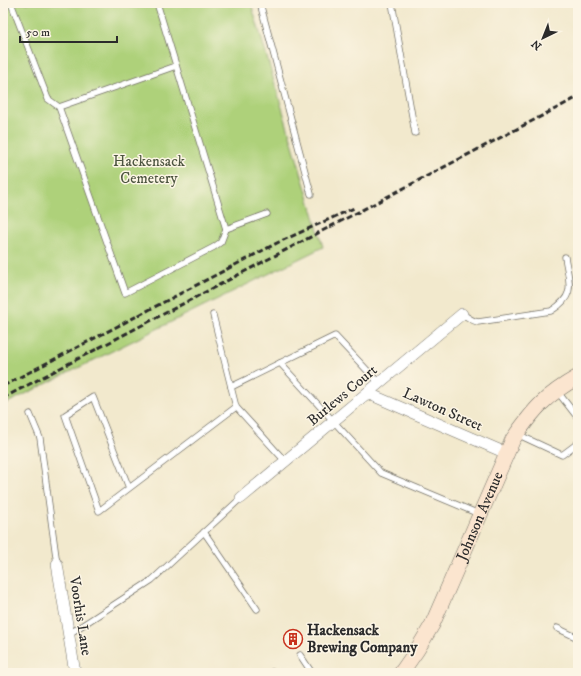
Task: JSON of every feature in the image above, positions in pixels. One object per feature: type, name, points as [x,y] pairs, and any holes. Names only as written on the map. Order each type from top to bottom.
[{"type":"main road","name":"Johnson Avenue","points":[[401,673],[432,625],[506,453],[516,434],[543,400],[556,390],[576,381]]},
{"type":"street","name":"Burlews Court","points":[[241,498],[462,314]]},
{"type":"street","name":"Lawton Street","points":[[367,393],[506,453]]},
{"type":"street","name":"Voorhis Lane","points":[[57,564],[75,673]]},
{"type":"lane","points":[[11,3],[48,99],[59,107],[125,293],[214,247],[221,242],[226,229],[157,3]]},
{"type":"lane","points":[[260,3],[310,194]]},
{"type":"lane","points":[[392,3],[414,133]]},
{"type":"lane","points":[[59,107],[176,66]]},
{"type":"lane","points":[[226,229],[267,214]]},
{"type":"lane","points":[[462,314],[473,321],[478,322],[551,311],[561,305],[567,298],[570,291],[565,256]]},
{"type":"lane","points":[[212,315],[236,407],[285,461]]},
{"type":"lane","points":[[231,388],[336,336],[378,383]]},
{"type":"lane","points":[[280,363],[381,473],[480,514]]},
{"type":"lane","points":[[556,390],[578,418]]},
{"type":"lane","points":[[129,488],[93,397],[65,415],[99,511],[236,407]]},
{"type":"lane","points":[[30,414],[40,438],[57,564]]},
{"type":"lane","points":[[516,434],[562,455],[578,443]]},
{"type":"lane","points":[[68,634],[152,580],[241,498]]},
{"type":"lane","points":[[204,532],[257,609]]},
{"type":"lane","points":[[557,628],[578,638]]},
{"type":"lane","points":[[300,655],[312,673]]},
{"type":"green space","name":"Hackensack Cemetery","points":[[3,3],[251,3],[323,247],[3,405]]},
{"type":"railway","points":[[3,398],[578,97]]},
{"type":"railway","points":[[3,386],[279,242],[354,208]]},
{"type":"place","name":"Hackensack Brewing Company","points":[[293,639]]}]
